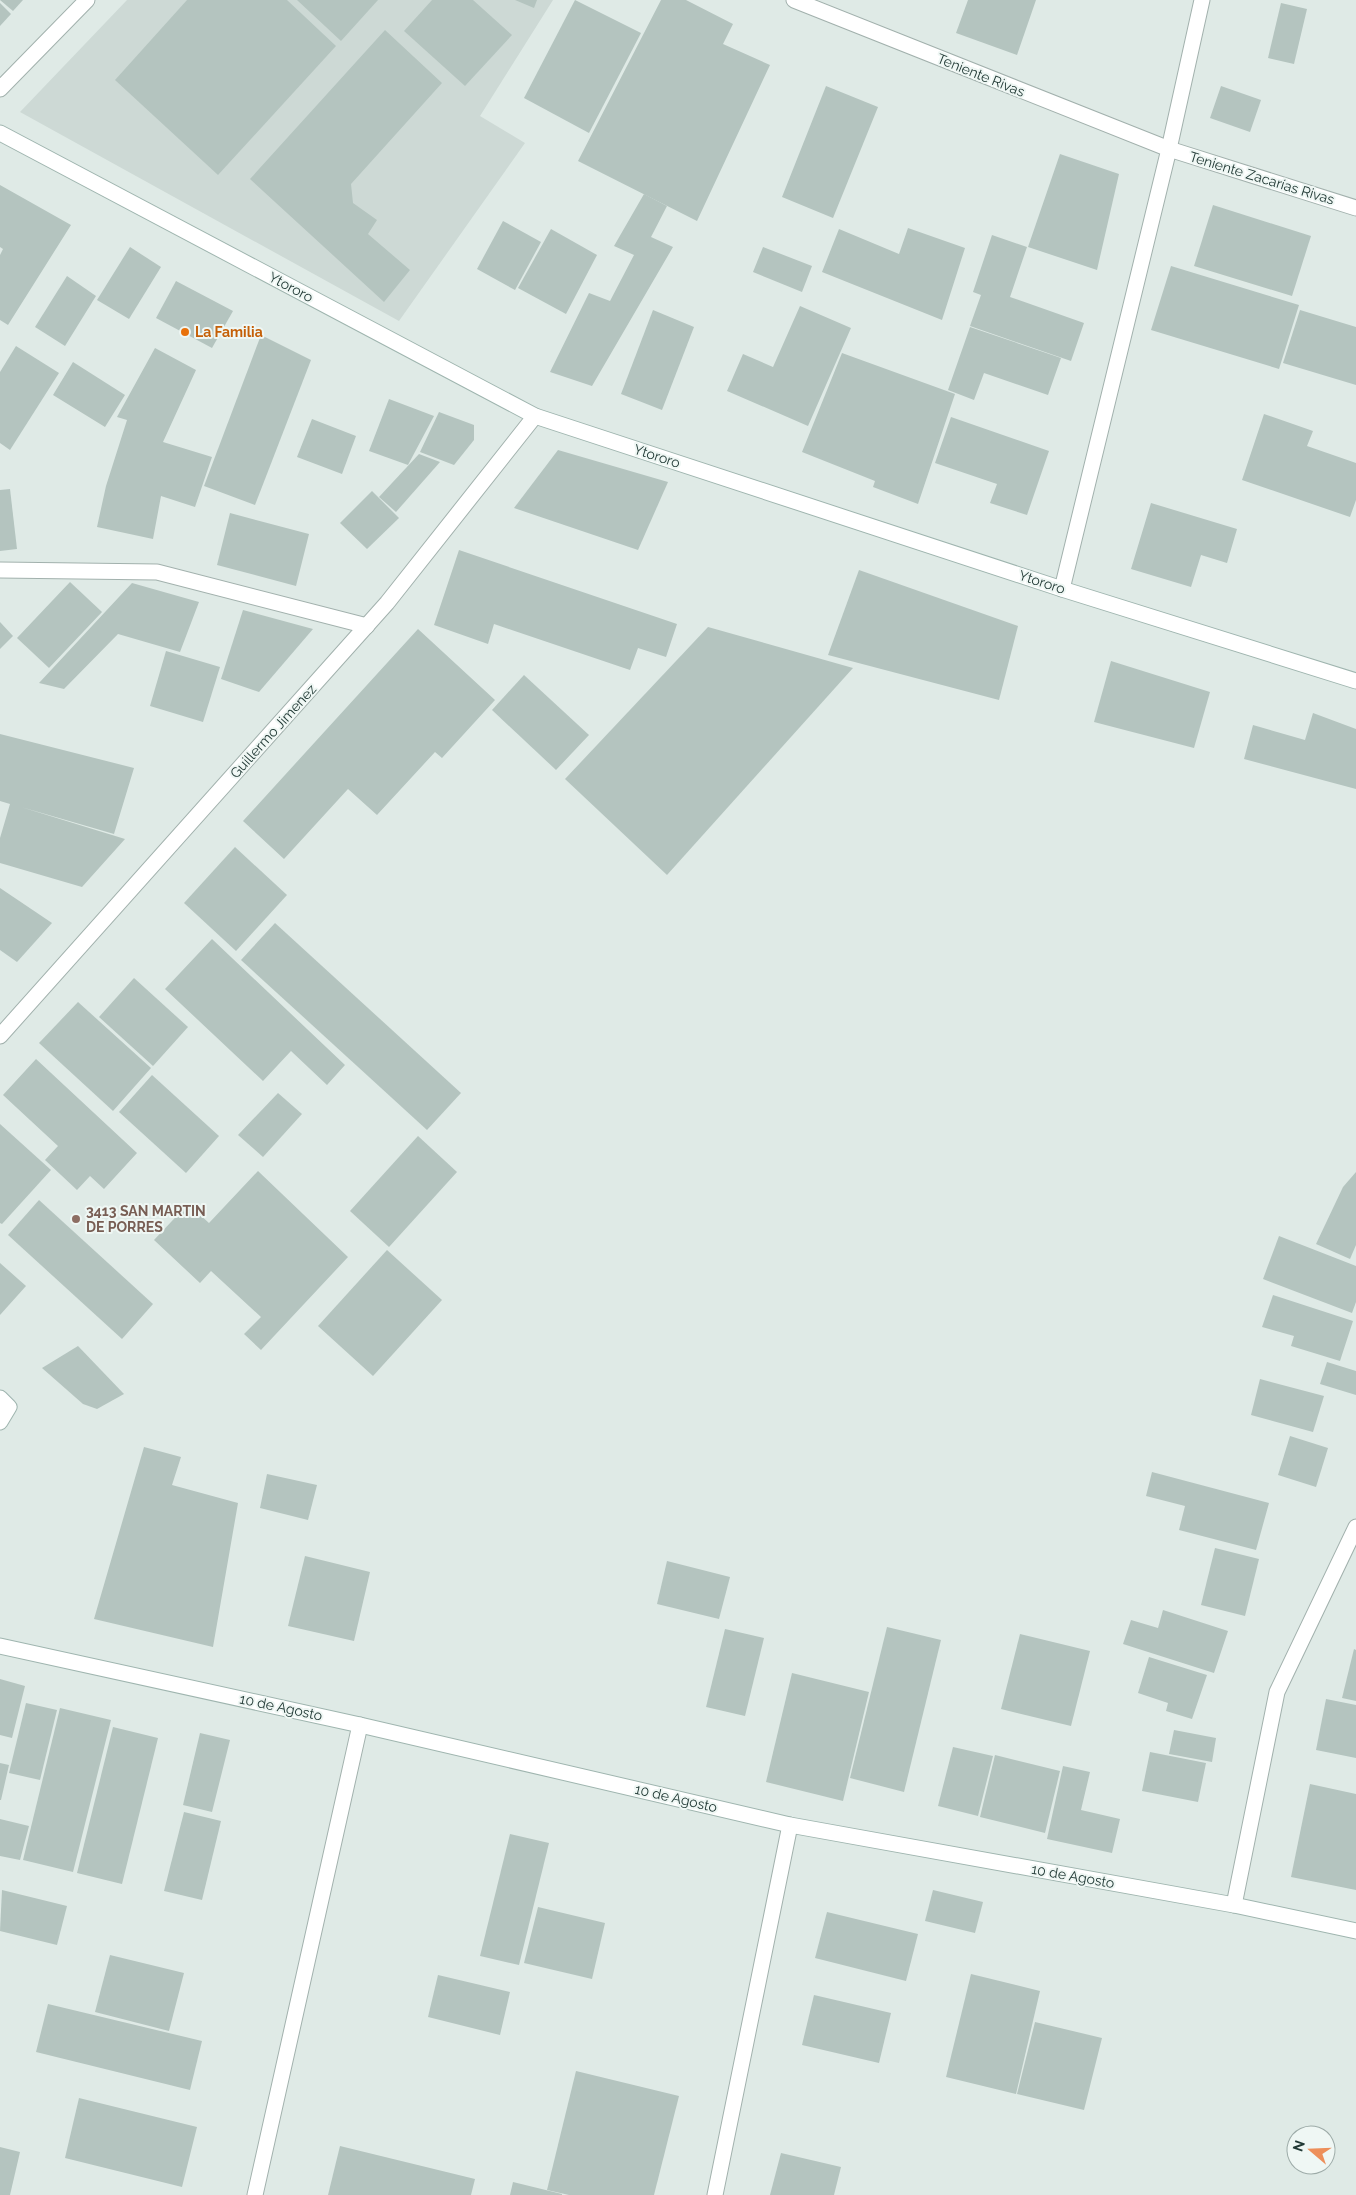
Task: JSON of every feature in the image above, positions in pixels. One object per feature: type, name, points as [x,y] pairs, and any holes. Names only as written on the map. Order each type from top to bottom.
[{"type":"street","points":[[0,89],[87,0]]},
{"type":"street","name":"Teniente Rivas","points":[[794,0],[1169,149]]},
{"type":"street","points":[[1062,589],[1169,149],[1202,0]]},
{"type":"street","name":"Ytororo","points":[[0,133],[535,416],[1062,589],[1356,681]]},
{"type":"street","name":"Teniente Zacarías Rivas","points":[[1169,149],[1356,208]]},
{"type":"street","name":"Guillermo Jimenez","points":[[0,1036],[388,603],[535,416]]},
{"type":"street","points":[[0,570],[157,572],[367,626]]},
{"type":"street","points":[[0,1398],[9,1407],[0,1422]]},
{"type":"street","points":[[1234,1905],[1277,1692],[1356,1527]]},
{"type":"street","name":"10 de Agosto","points":[[0,1646],[360,1725],[790,1824],[1234,1905],[1356,1931]]},
{"type":"street","points":[[255,2195],[360,1725]]},
{"type":"street","points":[[715,2195],[790,1824]]},
{"type":"shaded area","points":[[127,0],[553,0],[480,116],[525,143],[399,321],[20,112]]},
{"type":"building","points":[[0,0],[23,0],[13,11]]},
{"type":"building","points":[[187,0],[287,0],[336,46],[218,175],[115,80]]},
{"type":"building","points":[[297,0],[378,0],[341,41]]},
{"type":"building","points":[[432,0],[473,0],[512,35],[465,86],[404,31]]},
{"type":"building","points":[[515,0],[537,0],[534,8]]},
{"type":"building","points":[[575,0],[641,33],[589,133],[524,98]]},
{"type":"building","points":[[661,0],[686,0],[733,24],[723,44],[770,65],[697,221],[578,161]]},
{"type":"building","points":[[968,0],[1036,0],[1017,55],[956,33]]},
{"type":"building","points":[[0,3],[11,14],[0,26]]},
{"type":"building","points":[[1281,3],[1307,9],[1294,64],[1268,58]]},
{"type":"building","points":[[385,30],[442,83],[351,184],[353,203],[377,220],[368,234],[410,270],[384,302],[250,179]]},
{"type":"building","points":[[826,86],[878,107],[833,218],[782,197]]},
{"type":"building","points":[[1221,86],[1261,100],[1250,132],[1210,118]]},
{"type":"building","points":[[1060,154],[1119,174],[1097,270],[1028,247]]},
{"type":"building","points":[[0,185],[71,225],[8,325],[0,320],[0,255],[3,249],[0,247]]},
{"type":"building","points":[[644,194],[667,206],[651,237],[673,247],[592,386],[550,372],[589,293],[610,301],[634,255],[614,246]]},
{"type":"building","points":[[1213,205],[1311,236],[1292,296],[1194,266]]},
{"type":"building","points":[[503,221],[541,242],[515,290],[477,269]]},
{"type":"building","points":[[908,228],[965,248],[942,320],[822,272],[839,229],[899,254]]},
{"type":"building","points":[[551,229],[597,255],[566,314],[518,288]]},
{"type":"building","points":[[992,235],[1027,247],[1010,297],[1084,323],[1071,361],[970,326],[981,295],[973,292]]},
{"type":"building","points":[[130,247],[161,267],[129,319],[97,300]]},
{"type":"building","points":[[763,247],[812,266],[802,292],[753,272]]},
{"type":"building","points":[[1171,266],[1299,305],[1279,369],[1151,330]]},
{"type":"building","points":[[67,276],[96,296],[65,346],[35,327]]},
{"type":"building","points":[[176,281],[233,311],[212,348],[156,318]]},
{"type":"building","points":[[800,306],[851,328],[808,426],[727,391],[743,354],[773,367]]},
{"type":"building","points":[[653,310],[694,327],[662,410],[621,394]]},
{"type":"building","points":[[1300,310],[1356,327],[1356,385],[1283,363]]},
{"type":"building","points":[[970,327],[1061,358],[1048,395],[984,373],[974,400],[948,390]]},
{"type":"building","points":[[261,335],[311,360],[255,505],[204,486]]},
{"type":"building","points":[[16,346],[59,373],[10,450],[0,443],[0,372]]},
{"type":"building","points":[[155,348],[196,370],[163,442],[212,457],[195,507],[161,496],[153,539],[97,527],[106,486],[127,420],[117,417]]},
{"type":"building","points":[[842,353],[955,394],[918,504],[873,487],[875,481],[802,452]]},
{"type":"building","points":[[73,362],[125,395],[105,427],[53,395]]},
{"type":"building","points":[[389,399],[434,416],[408,465],[369,451]]},
{"type":"building","points":[[439,412],[474,425],[474,440],[454,465],[420,452]]},
{"type":"building","points":[[1264,414],[1313,431],[1307,446],[1356,463],[1356,500],[1350,517],[1242,480]]},
{"type":"building","points":[[951,417],[1049,451],[1027,515],[990,503],[997,484],[935,463]]},
{"type":"building","points":[[312,419],[356,436],[342,474],[297,457]]},
{"type":"building","points":[[558,450],[668,482],[638,550],[514,508]]},
{"type":"building","points":[[419,454],[440,462],[396,512],[379,497]]},
{"type":"building","points":[[10,489],[17,549],[0,551],[0,490]]},
{"type":"building","points":[[372,491],[399,518],[367,549],[340,523]]},
{"type":"building","points":[[1151,503],[1237,529],[1227,563],[1201,555],[1191,587],[1131,569]]},
{"type":"building","points":[[230,513],[309,534],[296,586],[217,565]]},
{"type":"building","points":[[459,550],[677,624],[666,657],[638,648],[630,670],[494,624],[488,644],[434,625]]},
{"type":"building","points":[[859,570],[1018,626],[999,700],[828,655]]},
{"type":"building","points":[[70,582],[102,612],[49,668],[17,638]]},
{"type":"building","points":[[132,583],[199,602],[180,652],[118,634],[64,689],[39,683]]},
{"type":"building","points":[[243,610],[313,629],[259,692],[221,679]]},
{"type":"building","points":[[0,622],[13,636],[0,649]]},
{"type":"building","points":[[708,627],[853,668],[667,875],[565,779]]},
{"type":"building","points":[[418,629],[495,700],[442,758],[435,752],[377,815],[348,789],[284,859],[243,821]]},
{"type":"building","points":[[166,651],[220,667],[203,722],[150,706]]},
{"type":"building","points":[[1111,661],[1210,692],[1194,748],[1094,722]]},
{"type":"building","points":[[524,675],[589,735],[556,770],[492,710]]},
{"type":"building","points":[[1313,713],[1356,729],[1356,789],[1244,759],[1253,725],[1305,740]]},
{"type":"building","points":[[0,734],[134,768],[114,834],[21,807],[125,839],[82,887],[0,863],[0,838],[10,804],[0,801]]},
{"type":"building","points":[[235,847],[287,895],[236,951],[184,903]]},
{"type":"building","points":[[0,888],[52,923],[17,962],[0,950]]},
{"type":"building","points":[[275,923],[461,1093],[427,1130],[241,960]]},
{"type":"building","points":[[212,939],[345,1065],[327,1085],[291,1051],[263,1081],[165,989]]},
{"type":"building","points":[[134,978],[188,1027],[153,1066],[99,1017]]},
{"type":"building","points":[[78,1002],[151,1068],[113,1111],[39,1043]]},
{"type":"building","points":[[36,1059],[137,1153],[104,1189],[90,1176],[77,1190],[45,1160],[58,1146],[3,1095]]},
{"type":"building","points":[[152,1075],[219,1136],[186,1173],[119,1112]]},
{"type":"building","points":[[278,1093],[302,1114],[263,1157],[238,1135]]},
{"type":"building","points":[[0,1124],[51,1170],[2,1224],[0,1223]]},
{"type":"building","points":[[418,1136],[457,1172],[389,1247],[350,1211]]},
{"type":"building","points":[[258,1171],[348,1257],[261,1350],[244,1334],[261,1317],[211,1271],[200,1283],[154,1240],[188,1204],[209,1223]]},
{"type":"building","points":[[1356,1172],[1356,1245],[1350,1259],[1316,1244],[1343,1187]]},
{"type":"building","points":[[39,1200],[153,1304],[122,1339],[8,1235]]},
{"type":"building","points":[[1279,1236],[1356,1266],[1356,1302],[1352,1313],[1263,1279]]},
{"type":"building","points":[[387,1250],[442,1300],[373,1376],[318,1326]]},
{"type":"building","points":[[0,1263],[26,1286],[0,1315]]},
{"type":"building","points":[[1273,1295],[1353,1321],[1340,1361],[1291,1346],[1294,1336],[1262,1327]]},
{"type":"building","points":[[78,1346],[124,1394],[97,1409],[83,1404],[42,1368]]},
{"type":"building","points":[[1327,1362],[1356,1371],[1356,1395],[1320,1384]]},
{"type":"building","points":[[1260,1379],[1324,1396],[1313,1432],[1251,1415]]},
{"type":"building","points":[[1290,1436],[1328,1448],[1316,1487],[1278,1475]]},
{"type":"building","points":[[144,1447],[181,1457],[172,1485],[238,1503],[213,1647],[94,1619]]},
{"type":"building","points":[[1152,1472],[1269,1503],[1256,1550],[1179,1530],[1185,1506],[1146,1496]]},
{"type":"building","points":[[267,1474],[317,1485],[308,1520],[260,1508]]},
{"type":"building","points":[[1215,1548],[1259,1559],[1245,1616],[1201,1605]]},
{"type":"building","points":[[305,1556],[370,1572],[354,1641],[288,1626]]},
{"type":"building","points":[[667,1561],[730,1577],[719,1619],[657,1604]]},
{"type":"building","points":[[1163,1610],[1228,1631],[1214,1673],[1123,1644],[1131,1620],[1158,1628]]},
{"type":"building","points":[[887,1627],[941,1640],[904,1792],[850,1778]]},
{"type":"building","points":[[725,1629],[764,1638],[745,1716],[706,1707]]},
{"type":"building","points":[[1020,1634],[1090,1651],[1071,1726],[1001,1709]]},
{"type":"building","points":[[1354,1649],[1356,1650],[1356,1701],[1342,1698]]},
{"type":"building","points":[[1149,1657],[1207,1675],[1192,1719],[1166,1711],[1168,1703],[1138,1693]]},
{"type":"building","points":[[792,1673],[869,1692],[843,1801],[766,1782]]},
{"type":"building","points":[[0,1679],[25,1686],[12,1738],[0,1735]]},
{"type":"building","points":[[1326,1699],[1356,1705],[1356,1758],[1316,1750]]},
{"type":"building","points":[[26,1703],[57,1710],[40,1780],[9,1773]]},
{"type":"building","points":[[60,1708],[111,1720],[73,1872],[23,1860]]},
{"type":"building","points":[[113,1727],[158,1738],[122,1884],[77,1873]]},
{"type":"building","points":[[1174,1730],[1216,1738],[1212,1762],[1169,1754]]},
{"type":"building","points":[[200,1733],[230,1740],[212,1812],[183,1805]]},
{"type":"building","points":[[953,1747],[993,1756],[978,1816],[938,1806]]},
{"type":"building","points":[[1150,1752],[1206,1763],[1198,1802],[1142,1791]]},
{"type":"building","points":[[995,1755],[1060,1771],[1045,1833],[980,1817]]},
{"type":"building","points":[[0,1763],[9,1765],[1,1800],[0,1800]]},
{"type":"building","points":[[1063,1766],[1090,1772],[1081,1810],[1120,1819],[1112,1853],[1047,1839]]},
{"type":"building","points":[[1310,1784],[1356,1794],[1356,1890],[1291,1877]]},
{"type":"building","points":[[184,1812],[221,1821],[202,1900],[164,1891]]},
{"type":"building","points":[[0,1819],[29,1826],[20,1860],[0,1856]]},
{"type":"building","points":[[510,1834],[549,1843],[519,1965],[480,1956]]},
{"type":"building","points":[[2,1890],[67,1906],[57,1945],[0,1931]]},
{"type":"building","points":[[933,1890],[983,1902],[975,1933],[925,1921]]},
{"type":"building","points":[[538,1907],[605,1923],[592,1979],[524,1963]]},
{"type":"building","points":[[827,1912],[918,1934],[906,1981],[815,1958]]},
{"type":"building","points":[[110,1955],[184,1973],[169,2031],[95,2012]]},
{"type":"building","points":[[971,1974],[1040,1991],[1016,2094],[946,2077]]},
{"type":"building","points":[[438,1975],[510,1992],[500,2035],[428,2017]]},
{"type":"building","points":[[814,1995],[891,2013],[879,2063],[802,2045]]},
{"type":"building","points":[[48,2004],[202,2041],[190,2090],[36,2052]]},
{"type":"building","points":[[1035,2022],[1102,2038],[1084,2110],[1017,2094]]},
{"type":"building","points":[[576,2071],[679,2096],[654,2195],[569,2195],[547,2190]]},
{"type":"building","points":[[79,2098],[197,2127],[182,2187],[65,2158]]},
{"type":"building","points":[[340,2146],[475,2179],[471,2195],[328,2195]]},
{"type":"building","points":[[0,2147],[20,2152],[10,2195],[0,2195]]},
{"type":"building","points":[[781,2153],[841,2167],[834,2195],[770,2195]]},
{"type":"building","points":[[513,2182],[562,2194],[562,2195],[510,2195]]},
{"type":"place","name":"La Familia","points":[[185,332]]},
{"type":"place","name":"3413 SAN MARTIN DE PORRES","points":[[76,1219]]}]
